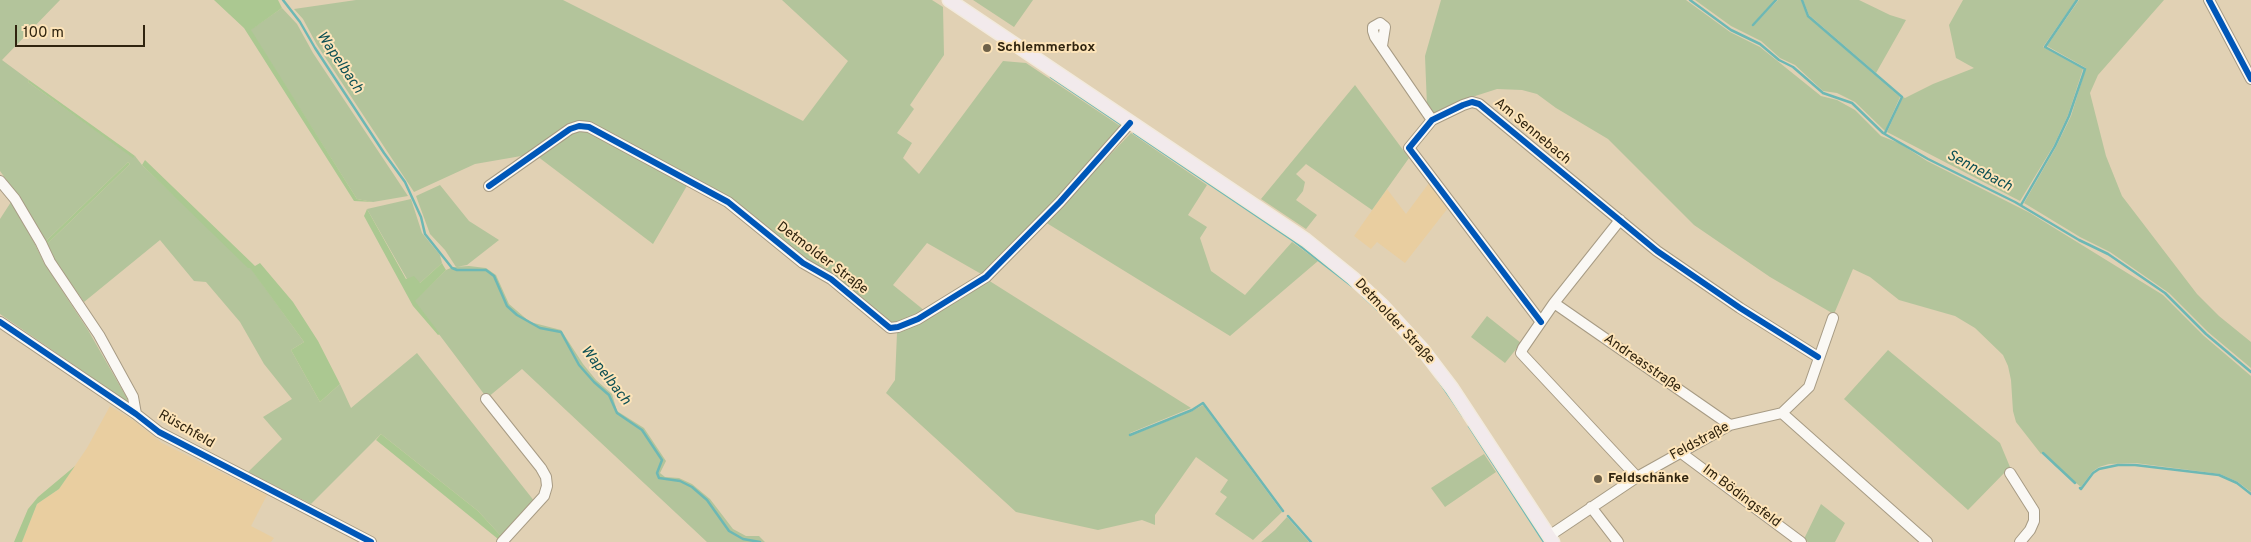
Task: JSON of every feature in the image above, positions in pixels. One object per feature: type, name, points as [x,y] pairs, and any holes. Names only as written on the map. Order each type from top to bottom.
[{"type":"main road","name":"Detmolder Straße","points":[[949,0],[1306,240],[1354,278],[1383,306],[1423,350],[1452,388],[1551,539]]},
{"type":"street","points":[[2209,0],[2251,79]]},
{"type":"street","points":[[1382,46],[1432,120]]},
{"type":"street","name":"Am Sennebach","points":[[1541,322],[1408,148],[1432,120],[1463,105],[1472,102],[1479,104],[1658,251],[1740,308],[1818,357]]},
{"type":"street","name":"Detmolder Straße","points":[[489,186],[570,129],[579,126],[589,127],[728,202],[803,263],[830,279],[890,328],[918,319],[986,277],[1060,202],[1126,130],[1130,123]]},
{"type":"street","name":"Rüschfeld","points":[[0,181],[15,199],[50,262],[99,335],[133,397],[136,414]]},
{"type":"street","points":[[1620,220],[1554,303],[1521,353],[1637,477]]},
{"type":"street","name":"Andreasstraße","points":[[1554,303],[1730,425]]},
{"type":"street","points":[[1833,318],[1809,387],[1782,413],[1927,542]]},
{"type":"street","name":"Rüschfeld","points":[[0,322],[136,414],[159,432],[371,542]]},
{"type":"street","points":[[486,399],[541,468],[546,477],[547,486],[544,496],[502,542]]},
{"type":"street","name":"Feldstraße","points":[[1551,539],[1591,507],[1680,452],[1730,425],[1782,413]]},
{"type":"street","name":"Im Bödingsfeld","points":[[1680,452],[1801,542]]},
{"type":"street","points":[[2010,472],[2034,511],[2034,523],[2020,542]]},
{"type":"street","points":[[1591,507],[1618,542]]},
{"type":"shaded area","points":[[1429,183],[1448,208],[1405,263],[1377,242],[1371,249],[1354,236],[1387,189],[1406,214]]},
{"type":"shaded area","points":[[110,406],[133,420],[162,443],[267,495],[251,526],[274,538],[271,542],[22,542],[37,504],[59,489],[87,448]]},
{"type":"green space","points":[[0,0],[60,0],[2,60],[29,80],[28,82],[133,157],[135,156],[142,165],[250,267],[304,342],[291,350],[320,402],[340,384],[351,408],[417,353],[535,502],[501,536],[478,511],[381,434],[311,504],[248,472],[282,439],[263,417],[292,399],[264,364],[240,322],[206,282],[194,281],[160,240],[84,302],[53,258],[47,244],[130,164],[128,162],[46,241],[0,171]]},
{"type":"green space","points":[[214,0],[278,0],[282,8],[251,30],[357,199],[373,202],[354,201],[244,28]]},
{"type":"green space","points":[[356,0],[563,0],[803,121],[848,61],[782,0],[932,0],[943,7],[944,55],[910,105],[914,109],[897,133],[912,143],[903,158],[919,174],[1003,61],[1026,63],[1123,128],[1040,218],[983,275],[927,243],[893,285],[925,311],[897,324],[891,323],[804,260],[741,206],[590,124],[527,155],[475,164],[414,192],[317,45],[303,19],[294,9]]},
{"type":"green space","points":[[973,0],[1033,0],[1014,27]]},
{"type":"green space","points":[[1441,0],[1686,0],[1730,32],[1760,47],[1821,96],[1837,100],[1855,110],[1881,136],[1899,143],[1927,161],[2030,213],[2163,295],[2204,336],[2251,376],[2251,492],[2238,482],[2220,474],[2135,463],[2109,464],[2099,467],[2092,472],[2081,487],[2055,466],[2043,452],[2041,454],[2016,422],[2013,411],[2011,380],[2003,355],[1975,328],[1955,316],[1899,300],[1870,277],[1853,269],[1834,314],[1832,313],[1770,277],[1694,225],[1608,139],[1556,108],[1537,94],[1522,90],[1497,89],[1469,98],[1438,113],[1432,112],[1427,106],[1425,56]]},
{"type":"green space","points":[[1695,0],[1775,0],[1753,26],[1778,0],[1801,0],[1807,16],[1900,97],[1885,131],[1855,102],[1837,93],[1823,91],[1795,65],[1780,58],[1761,41],[1731,26]]},
{"type":"green space","points":[[1803,0],[1859,0],[1890,15],[1906,20],[1876,73],[1809,15]]},
{"type":"green space","points":[[1963,0],[2076,0],[2043,47],[2083,69],[2068,115],[2054,145],[2020,201],[1887,132],[1903,97],[1905,98],[1933,84],[1974,68],[1956,58],[1949,25]]},
{"type":"green space","points":[[2079,0],[2164,0],[2098,75],[2090,93],[2106,156],[2122,196],[2197,294],[2219,316],[2251,342],[2251,368],[2208,332],[2169,293],[2110,252],[2080,237],[2024,203],[2056,147],[2071,116],[2086,68],[2047,46]]},
{"type":"green space","points":[[282,8],[297,24],[313,53],[408,196],[373,202],[357,199],[250,30]]},
{"type":"green space","points":[[29,80],[135,156],[133,158],[28,82]]},
{"type":"green space","points":[[1355,85],[1409,158],[1372,210],[1306,164],[1296,174],[1305,182],[1303,191],[1296,200],[1317,215],[1306,229],[1261,199]]},
{"type":"green space","points":[[579,129],[588,130],[688,184],[653,244],[537,156]]},
{"type":"green space","points":[[1131,133],[1207,185],[1188,215],[1207,227],[1200,238],[1211,271],[1245,295],[1292,242],[1318,261],[1230,336],[1045,222]]},
{"type":"green space","points":[[145,160],[255,266],[260,263],[293,302],[318,341],[340,384],[320,402],[291,350],[304,342],[250,268],[142,165]]},
{"type":"green space","points":[[128,162],[130,164],[47,244],[46,241]]},
{"type":"green space","points":[[440,185],[469,221],[499,240],[467,265],[456,267],[445,250],[430,234],[416,196]]},
{"type":"green space","points":[[411,199],[422,233],[440,255],[442,263],[420,283],[407,279],[367,209]]},
{"type":"green space","points":[[11,202],[44,263],[88,330],[128,400],[126,401],[0,314],[0,219]]},
{"type":"green space","points":[[367,209],[406,279],[414,276],[420,283],[442,263],[446,270],[415,301],[440,334],[438,335],[413,306],[364,216]]},
{"type":"green space","points":[[453,267],[486,268],[496,275],[509,304],[530,322],[561,330],[583,364],[596,380],[612,394],[617,411],[644,428],[666,461],[660,473],[665,477],[679,478],[692,484],[710,499],[733,529],[746,536],[759,536],[765,542],[707,542],[522,369],[487,398],[414,301],[446,270]]},
{"type":"green space","points":[[988,280],[1191,408],[1130,433],[1130,436],[1203,405],[1282,512],[1253,540],[1215,514],[1227,497],[1220,492],[1228,480],[1196,457],[1155,515],[1155,525],[1142,520],[1098,530],[1016,512],[886,393],[895,380],[897,333],[899,330]]},
{"type":"green space","points":[[1487,316],[1521,343],[1505,363],[1471,337]]},
{"type":"green space","points":[[1888,350],[2000,443],[2010,467],[1968,510],[1844,399]]},
{"type":"green space","points":[[381,434],[478,511],[501,536],[498,539],[376,440]]},
{"type":"green space","points":[[1484,454],[1496,472],[1445,507],[1431,488]]},
{"type":"green space","points":[[75,466],[59,489],[37,504],[22,542],[14,542],[28,509],[38,497]]},
{"type":"green space","points":[[1821,504],[1845,523],[1835,542],[1808,542],[1804,539]]},
{"type":"green space","points":[[1287,517],[1309,542],[1261,542],[1275,530]]},
{"type":"waterway","name":"Wapelbach","points":[[283,0],[300,22],[315,48],[405,182],[421,217],[425,234],[452,268],[457,270],[486,270],[494,276],[507,306],[517,315],[540,328],[561,332],[579,365],[609,395],[617,413],[642,430],[662,460],[657,473],[659,478],[680,481],[692,487],[707,500],[729,531],[743,539],[760,542]]},
{"type":"waterway","name":"Sennebach","points":[[1690,0],[1731,30],[1760,44],[1779,60],[1793,67],[1823,93],[1852,103],[1883,133],[1928,159],[2015,202],[2079,240],[2108,254],[2165,293],[2206,334],[2251,372]]},
{"type":"waterway","points":[[1753,25],[1776,0]]},
{"type":"waterway","points":[[1802,0],[1808,16],[1902,97],[1885,133]]},
{"type":"waterway","points":[[2021,205],[2055,146],[2069,116],[2085,69],[2045,47],[2077,0]]},
{"type":"waterway","points":[[1051,77],[1122,125]]},
{"type":"waterway","points":[[1134,133],[1294,241],[1352,286]]},
{"type":"waterway","points":[[1363,296],[1379,311]]},
{"type":"waterway","points":[[1437,378],[1463,416]]},
{"type":"waterway","points":[[1130,435],[1192,410],[1203,403],[1283,511]]},
{"type":"waterway","points":[[1469,426],[1544,542]]},
{"type":"waterway","points":[[2043,453],[2075,483]]},
{"type":"waterway","points":[[2080,488],[2099,469],[2118,465],[2135,465],[2219,475],[2237,483],[2251,494]]},
{"type":"waterway","points":[[1288,516],[1311,542]]},
{"type":"cycle path","points":[[2209,0],[2251,79]]},
{"type":"cycle path","points":[[1541,322],[1409,148],[1432,120],[1463,105],[1472,102],[1479,104],[1657,251],[1740,308],[1818,357]]},
{"type":"cycle path","points":[[489,186],[570,129],[579,126],[589,127],[728,202],[803,263],[831,279],[890,328],[918,319],[986,277],[1060,202],[1130,123]]},
{"type":"cycle path","points":[[0,322],[136,414],[159,432],[371,542]]},
{"type":"place","name":"Schlemmerbox","points":[[987,48]]},
{"type":"place","name":"Feldschänke","points":[[1598,479]]}]
